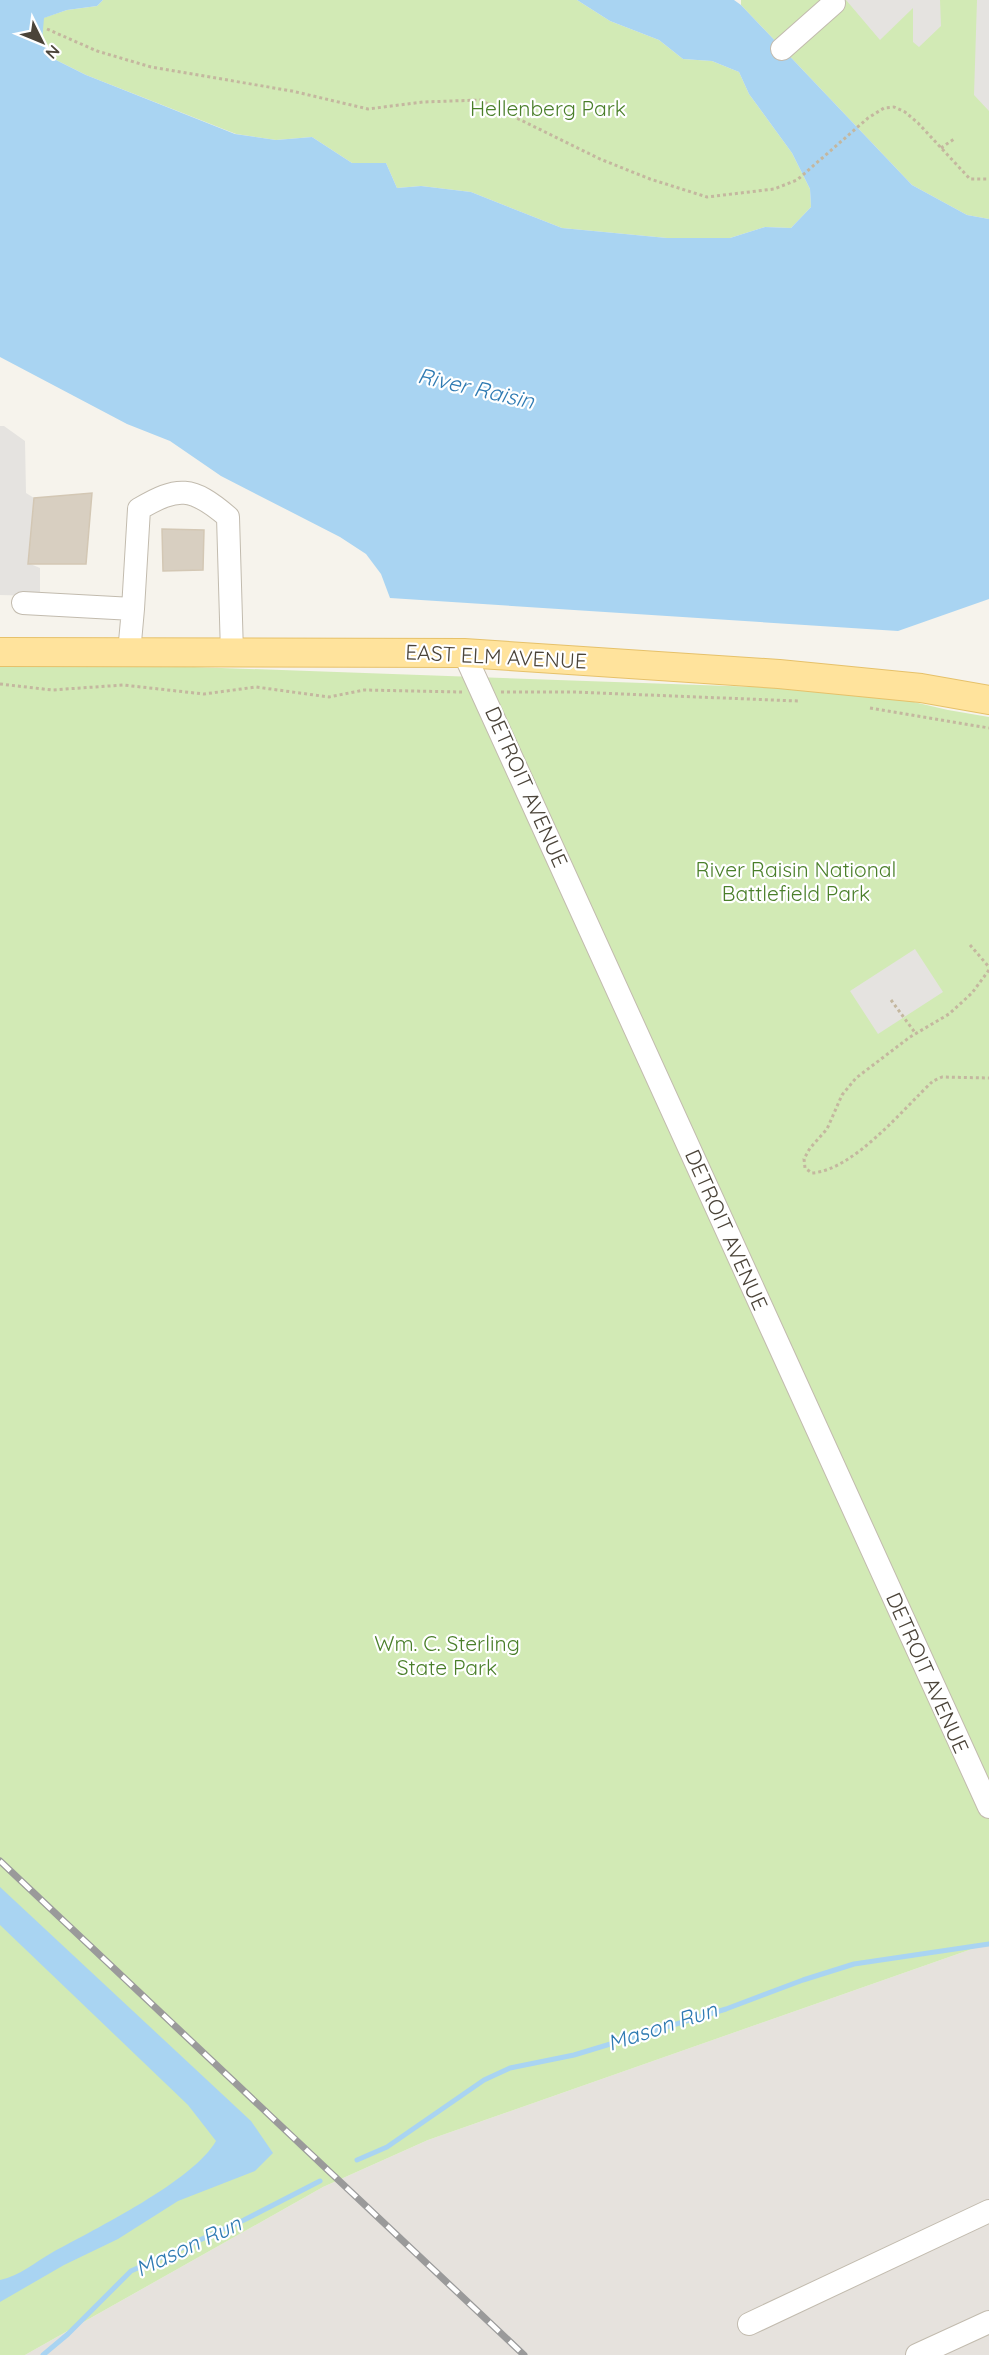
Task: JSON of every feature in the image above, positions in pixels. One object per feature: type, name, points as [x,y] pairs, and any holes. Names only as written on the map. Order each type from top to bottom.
[{"type":"main road","name":"EAST ELM AVENUE","points":[[0,652],[464,653],[779,674],[921,688],[989,700]]},
{"type":"street","points":[[782,49],[834,3]]},
{"type":"street","points":[[129,653],[139,509],[163,495],[184,492],[211,503],[228,517],[232,653]]},
{"type":"street","points":[[23,603],[133,609]]},
{"type":"street","name":"DETROIT AVENUE","points":[[464,653],[989,1808]]},
{"type":"street","points":[[749,2324],[989,2211]]},
{"type":"street","points":[[917,2355],[989,2322]]},
{"type":"path","points":[[48,29],[97,51],[152,67],[292,91],[368,108],[423,102],[480,100],[600,159],[650,179],[706,197],[774,189],[797,180],[868,118],[884,108],[894,107],[905,112],[970,179],[989,179]]},
{"type":"path","points":[[941,148],[954,139]]},
{"type":"path","points":[[970,945],[989,968],[972,993],[960,1005],[856,1078],[842,1095],[827,1129],[810,1148],[804,1160],[805,1168],[812,1173],[836,1167],[889,1125],[933,1081],[942,1077],[989,1078]]},
{"type":"path","points":[[891,1000],[916,1034]]},
{"type":"shaded area","points":[[846,0],[940,0],[941,26],[919,47],[913,42],[913,8],[880,40]]},
{"type":"shaded area","points":[[977,0],[989,0],[989,111],[974,95]]},
{"type":"shaded area","points":[[0,426],[4,426],[25,441],[26,493],[34,498],[28,563],[40,568],[40,596],[0,595]]},
{"type":"shaded area","points":[[915,949],[943,992],[878,1034],[850,991]]},
{"type":"shaded area","points":[[989,1943],[989,2355],[25,2355],[323,2187],[428,2140]]},
{"type":"green space","name":"Hellenberg Park","points":[[103,0],[577,0],[610,21],[659,40],[683,59],[712,61],[739,72],[749,94],[792,153],[810,189],[811,207],[791,228],[765,227],[730,238],[667,238],[562,228],[471,192],[421,186],[397,188],[386,163],[352,163],[312,137],[276,140],[236,134],[86,75],[56,60],[42,41],[43,18],[67,10],[97,6]]},
{"type":"green space","points":[[741,0],[989,0],[989,219],[967,215],[912,185],[741,5]]},
{"type":"green space","name":"Wm. C. Sterling State Park","points":[[0,660],[840,690],[901,699],[989,717],[989,1943],[428,2140],[323,2187],[25,2355],[0,2355]]},
{"type":"water","name":"River Raisin","points":[[0,0],[103,0],[97,6],[67,10],[44,18],[42,41],[56,60],[86,75],[235,134],[276,140],[312,137],[352,163],[386,163],[397,188],[421,186],[471,192],[562,228],[667,238],[730,238],[765,227],[791,228],[811,207],[810,189],[792,153],[749,94],[739,72],[712,61],[683,59],[659,40],[610,21],[577,0],[734,0],[912,185],[967,215],[989,219],[989,599],[898,631],[390,598],[381,574],[366,554],[340,537],[221,476],[170,441],[127,424],[0,357]]},
{"type":"water","points":[[0,1887],[251,2121],[273,2153],[255,2171],[178,2201],[118,2239],[64,2265],[0,2302],[0,2280],[21,2272],[142,2203],[187,2172],[216,2141],[188,2105],[0,1925]]},
{"type":"building","points":[[92,493],[86,564],[28,564],[34,498]]},
{"type":"building","points":[[162,529],[204,530],[203,570],[163,571]]},
{"type":"waterway","name":"Mason Run","points":[[357,2160],[387,2147],[484,2080],[510,2068],[574,2055],[726,2009],[803,1980],[854,1964],[989,1944]]},
{"type":"waterway","name":"Mason Run","points":[[43,2355],[68,2334],[131,2271],[244,2220],[320,2181]]},
{"type":"railway","points":[[0,1861],[524,2355]]},
{"type":"park label","name":"River Raisin National Battlefield Park","points":[[796,882]]}]
